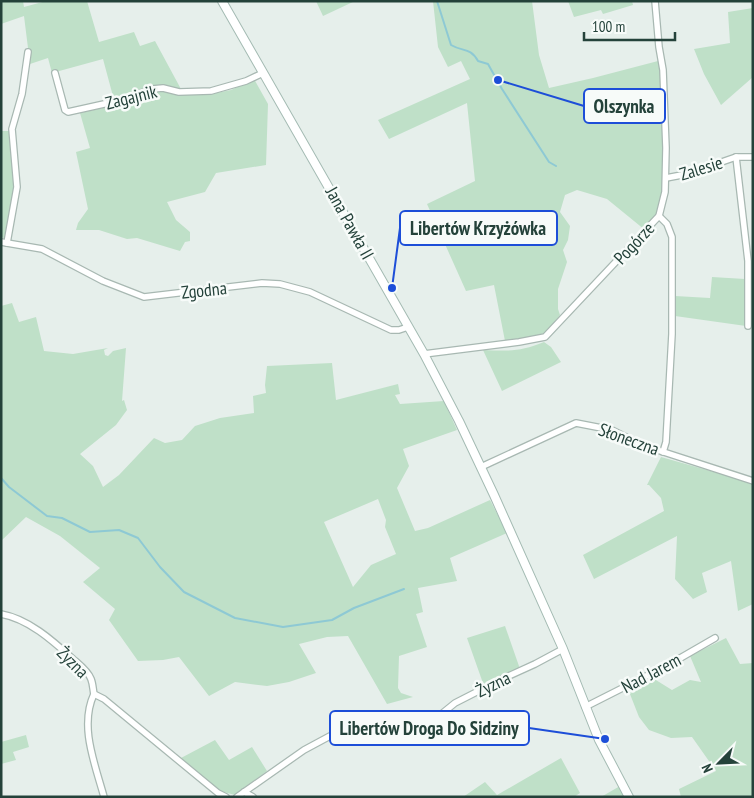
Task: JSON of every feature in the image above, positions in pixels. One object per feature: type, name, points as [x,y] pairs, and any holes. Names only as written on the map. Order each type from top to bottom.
[{"type":"street","name":"Jana Pawła II","points":[[222,1],[424,354],[481,466],[563,648]]},
{"type":"street","name":"Pogórze","points":[[424,354],[545,337],[659,216],[665,192],[666,178],[663,70],[658,47],[655,1]]},
{"type":"street","points":[[4,242],[17,187],[12,129],[22,94],[28,52]]},
{"type":"street","name":"Zagajnik","points":[[55,73],[65,110],[68,112],[122,100],[152,89],[162,88],[179,92],[211,91],[238,84],[263,73]]},
{"type":"street","name":"Zalesie","points":[[666,178],[687,174],[736,157],[753,157]]},
{"type":"street","name":"Zalesie","points":[[736,157],[748,261],[748,326]]},
{"type":"street","points":[[659,216],[667,224],[672,237],[672,334],[664,452]]},
{"type":"street","name":"Zgodna","points":[[4,242],[42,249],[96,277],[144,297],[262,284],[280,284],[310,292],[391,330],[408,327]]},
{"type":"street","name":"Słoneczna","points":[[481,466],[576,423],[612,430],[642,445],[753,480]]},
{"type":"street","name":"Żyzna","points":[[1,614],[14,617],[29,625],[60,647],[87,672],[92,680],[94,694],[104,699],[218,793],[226,797]]},
{"type":"street","name":"Nad Jarem","points":[[585,707],[670,664],[715,638]]},
{"type":"street","points":[[563,648],[599,740],[629,797]]},
{"type":"street","name":"Żyzna","points":[[237,797],[304,750],[330,736],[366,732],[390,738],[439,716],[455,703],[535,664],[563,648]]},
{"type":"street","points":[[94,694],[88,706],[88,736],[104,797]]},
{"type":"street","points":[[244,792],[253,797]]},
{"type":"green space","points":[[1,1],[23,1],[24,7],[46,1],[87,1],[99,42],[134,32],[140,46],[155,41],[182,91],[163,86],[114,100],[103,59],[52,73],[48,58],[30,64],[24,16],[1,24]]},
{"type":"green space","points":[[316,1],[355,1],[323,16]]},
{"type":"green space","points":[[433,1],[532,1],[539,55],[549,88],[658,61],[661,70],[664,171],[662,196],[657,212],[645,230],[607,199],[577,190],[565,195],[560,212],[570,226],[568,240],[563,250],[567,262],[558,289],[558,309],[560,315],[547,332],[527,339],[505,341],[494,285],[466,291],[427,204],[475,181],[467,103],[389,139],[378,120],[470,79],[461,61],[448,67],[438,47]]},
{"type":"green space","points":[[568,1],[632,1],[633,5],[603,14],[601,10],[574,17]]},
{"type":"green space","points":[[753,8],[753,77],[721,105],[704,74],[694,49],[730,43],[728,12]]},
{"type":"green space","points":[[254,79],[268,104],[266,165],[216,173],[205,192],[167,202],[176,220],[190,232],[190,241],[185,242],[180,251],[137,238],[127,239],[99,230],[76,230],[78,223],[88,209],[76,152],[90,148],[80,113],[124,103],[152,91],[163,90],[178,95],[211,94],[231,90]]},
{"type":"green space","points":[[1,131],[9,131],[14,180],[14,193],[4,238],[1,237]]},
{"type":"green space","points":[[712,277],[745,279],[746,326],[675,316],[675,296],[710,298]]},
{"type":"green space","points":[[12,303],[19,322],[36,317],[44,351],[73,354],[108,348],[104,350],[105,355],[108,356],[113,351],[126,348],[122,401],[124,400],[127,410],[116,425],[80,454],[93,466],[103,487],[119,475],[154,438],[165,443],[182,440],[195,426],[220,418],[254,413],[253,396],[266,393],[267,366],[332,363],[336,400],[398,384],[400,394],[395,395],[400,404],[444,401],[457,430],[403,449],[409,466],[397,488],[415,531],[428,528],[490,500],[507,533],[450,558],[457,581],[418,588],[423,612],[416,614],[427,647],[399,656],[398,688],[401,693],[413,697],[387,704],[348,636],[327,637],[299,644],[316,673],[289,682],[267,686],[235,682],[209,696],[179,657],[138,661],[109,620],[115,609],[83,582],[100,568],[60,536],[26,517],[1,541],[1,306]],"holes":[[[378,499],[386,520],[385,527],[396,554],[371,565],[353,587],[324,522]]]},
{"type":"green space","points":[[544,342],[551,347],[561,362],[502,391],[483,350],[514,350],[528,348]]},
{"type":"green space","points":[[661,457],[753,483],[753,604],[738,611],[731,561],[702,573],[707,592],[693,599],[675,579],[677,536],[594,579],[583,555],[664,511],[661,498],[647,485]]},
{"type":"green space","points":[[505,626],[520,669],[484,686],[467,638]]},
{"type":"green space","points":[[726,638],[740,664],[753,663],[753,797],[681,797],[679,789],[716,771],[692,737],[671,738],[649,730],[639,717],[628,689],[651,677],[672,690],[690,680],[701,682],[690,656]]},
{"type":"green space","points":[[26,735],[29,747],[13,752],[16,760],[1,764],[1,742]]},
{"type":"green space","points":[[215,740],[229,760],[252,747],[267,771],[235,795],[220,791],[181,758]]},
{"type":"green space","points":[[561,758],[580,793],[574,797],[463,797],[485,782],[497,795]]},
{"type":"green space","points":[[620,786],[625,797],[601,797]]},
{"type":"waterway","points":[[437,1],[451,45],[469,52],[478,61],[488,64],[549,162],[556,166]]},
{"type":"waterway","points":[[1,478],[9,487],[47,516],[62,518],[90,532],[119,530],[138,538],[160,567],[184,592],[235,618],[283,627],[332,620],[354,608],[404,589]]},
{"type":"place","name":"Olszynka","points":[[498,80]]},
{"type":"place","name":"Libertów Krzyżówka","points":[[392,288]]},
{"type":"place","name":"Libertów Droga Do Sidziny","points":[[605,739]]}]
